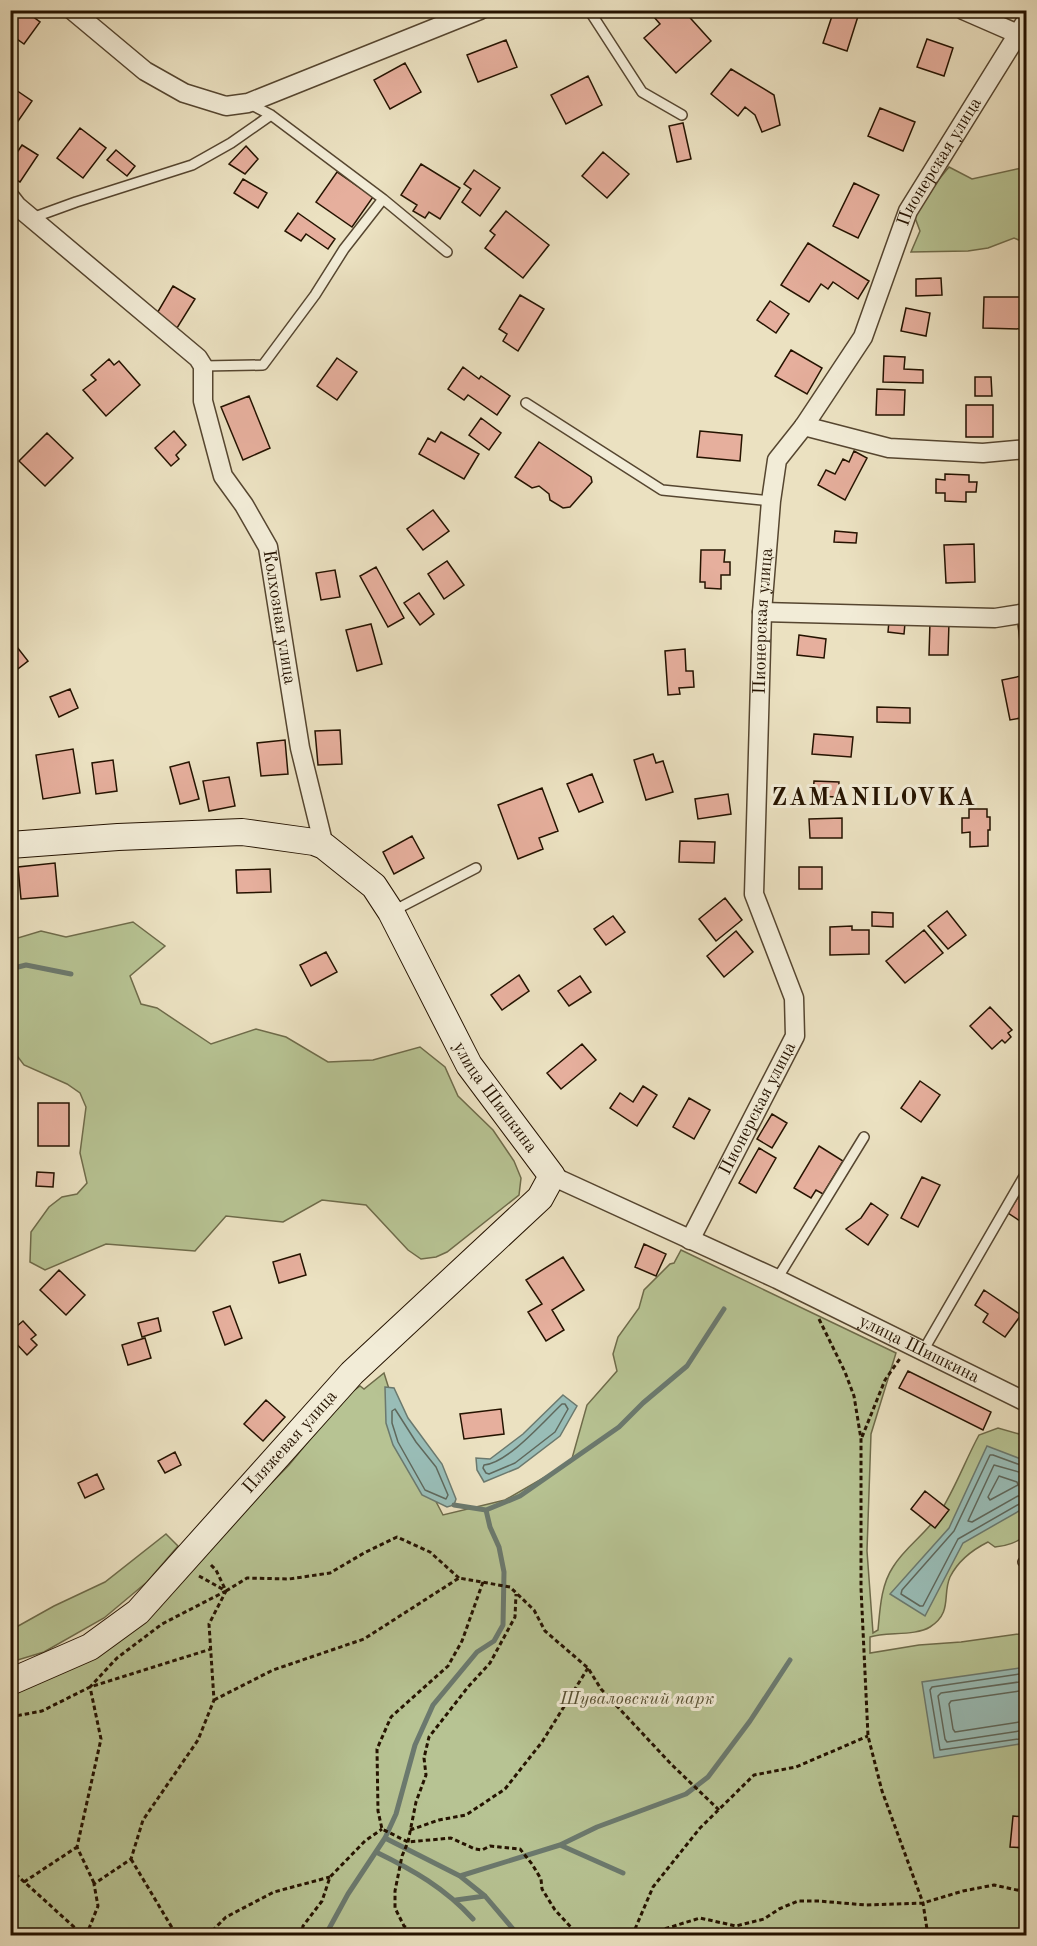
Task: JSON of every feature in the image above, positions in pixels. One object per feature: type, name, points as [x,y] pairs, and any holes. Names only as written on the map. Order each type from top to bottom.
[{"type":"street","points":[[72,10],[145,71],[184,93],[226,106],[248,103],[480,10]]},
{"type":"street","points":[[963,10],[1022,28]]},
{"type":"street","name":"Пионерская улица","points":[[690,1240],[795,1036],[794,998],[754,894],[762,612],[771,501],[777,460],[804,426],[863,337],[908,211],[1022,28]]},
{"type":"street","points":[[13,205],[32,218],[198,358],[202,366]]},
{"type":"street","name":"Колхозная улица","points":[[202,366],[203,401],[223,476],[244,505],[268,547],[300,748],[324,846]]},
{"type":"street","points":[[804,426],[890,448],[983,453],[1026,449]]},
{"type":"street","points":[[762,612],[995,618],[1026,613]]},
{"type":"street","name":"улица Шишкина","points":[[10,845],[118,837],[242,832],[314,842],[324,846],[374,886],[391,912],[469,1065],[552,1176],[777,1279],[1026,1402]]},
{"type":"street","name":"Пляжевая улица","points":[[10,1682],[90,1647],[138,1612],[352,1373],[540,1198],[552,1176]]},
{"type":"lane","points":[[589,10],[642,92],[682,115]]},
{"type":"lane","points":[[248,103],[271,115],[383,199],[447,252]]},
{"type":"lane","points":[[32,218],[192,165],[231,143],[271,115]]},
{"type":"lane","points":[[202,366],[263,365],[315,295],[344,249],[383,199]]},
{"type":"lane","points":[[526,403],[662,490],[771,501]]},
{"type":"lane","points":[[391,912],[476,868]]},
{"type":"lane","points":[[777,1279],[864,1137]]},
{"type":"lane","points":[[917,1347],[1026,1173]]},
{"type":"path","points":[[803,1292],[846,1372],[854,1396],[861,1439],[861,1588],[868,1736],[882,1791],[923,1903],[928,1935]]},
{"type":"path","points":[[861,1439],[885,1380],[917,1347]]},
{"type":"path","points":[[90,1687],[117,1658],[162,1624],[247,1578],[289,1579],[330,1573],[397,1537],[430,1552],[459,1578],[510,1587],[534,1610],[545,1631],[588,1668],[601,1689],[671,1764],[719,1810]]},
{"type":"path","points":[[188,1557],[216,1570],[226,1591]]},
{"type":"path","points":[[188,1557],[226,1591]]},
{"type":"path","points":[[214,1700],[273,1670],[364,1639],[459,1578]]},
{"type":"path","points":[[382,1829],[378,1811],[377,1749],[392,1717],[448,1666],[462,1641],[483,1582]]},
{"type":"path","points":[[94,1884],[131,1859],[143,1821],[198,1740],[214,1700],[209,1624],[226,1591]]},
{"type":"path","points":[[418,1935],[404,1926],[395,1908],[395,1890],[416,1802],[426,1775],[424,1758],[429,1737],[490,1663],[515,1617],[516,1594]]},
{"type":"path","points":[[10,1717],[42,1711],[90,1687],[211,1649]]},
{"type":"path","points":[[410,1830],[439,1820],[466,1815],[505,1789],[542,1742],[588,1668]]},
{"type":"path","points":[[10,1869],[85,1935],[98,1906],[94,1884],[77,1847],[101,1739],[90,1687]]},
{"type":"path","points":[[632,1935],[652,1887],[700,1828],[754,1775],[796,1767],[868,1736]]},
{"type":"path","points":[[382,1829],[408,1842],[451,1838],[475,1849],[482,1850],[490,1846],[520,1849],[537,1872],[541,1879],[542,1889],[555,1910],[579,1935]]},
{"type":"path","points":[[301,1935],[303,1926],[322,1901],[330,1877],[365,1841],[382,1829]]},
{"type":"path","points":[[24,1882],[77,1847]]},
{"type":"path","points":[[131,1859],[177,1935]]},
{"type":"path","points":[[207,1935],[226,1917],[274,1892],[330,1877]]},
{"type":"path","points":[[652,1935],[700,1918],[736,1926],[765,1919],[779,1909],[798,1901],[866,1905],[923,1903],[963,1890],[994,1885],[1026,1892]]},
{"type":"green space","points":[[949,167],[972,179],[1026,167],[1026,243],[1014,238],[988,248],[968,251],[911,252],[920,231],[914,215],[926,195]]},
{"type":"green space","points":[[133,922],[165,946],[130,976],[141,1004],[157,1008],[211,1044],[256,1029],[286,1037],[328,1062],[373,1060],[420,1047],[445,1067],[458,1096],[493,1130],[514,1161],[521,1178],[519,1195],[447,1252],[436,1257],[421,1259],[408,1250],[366,1205],[322,1200],[283,1222],[226,1216],[195,1251],[106,1244],[45,1270],[30,1262],[31,1232],[49,1207],[62,1197],[77,1194],[87,1183],[80,1153],[86,1107],[80,1093],[67,1084],[24,1065],[15,1053],[11,1053],[11,940],[41,931],[66,937]]},
{"type":"green space","name":"Шуваловский парк","points":[[681,1250],[896,1353],[871,1434],[867,1551],[873,1633],[878,1630],[882,1597],[889,1574],[903,1553],[939,1514],[979,1435],[998,1428],[1026,1436],[1026,1536],[1012,1543],[995,1547],[988,1542],[971,1552],[961,1561],[950,1577],[946,1603],[937,1621],[930,1627],[917,1632],[870,1637],[870,1653],[1026,1633],[1026,1935],[11,1936],[11,1688],[125,1632],[289,1465],[344,1398],[360,1386],[364,1389],[384,1373],[407,1446],[443,1515],[505,1500],[571,1462],[587,1405],[617,1371],[613,1354],[618,1337],[639,1308],[644,1290],[670,1264],[674,1263]]},
{"type":"green space","points":[[166,1534],[178,1546],[147,1582],[104,1618],[44,1652],[11,1662],[11,1630],[54,1606],[105,1582]]},
{"type":"water","points":[[385,1387],[394,1388],[408,1418],[442,1464],[456,1499],[454,1505],[447,1507],[422,1495],[393,1445],[386,1423]]},
{"type":"water","points":[[563,1395],[577,1406],[560,1436],[518,1468],[484,1482],[477,1470],[476,1458],[490,1459],[523,1434]]},
{"type":"water","points":[[987,1446],[1026,1461],[1026,1507],[963,1543],[925,1616],[890,1594],[949,1528]]},
{"type":"water","points":[[1026,1667],[1026,1680],[1024,1681],[1026,1743],[934,1758],[922,1682]]},
{"type":"building","points":[[10,10],[24,10],[40,22],[24,44],[10,34]]},
{"type":"building","points":[[661,10],[683,10],[711,41],[676,73],[644,38],[660,24],[654,17]]},
{"type":"building","points":[[834,10],[860,10],[847,51],[823,43]]},
{"type":"building","points":[[927,39],[953,48],[944,76],[917,67]]},
{"type":"building","points":[[506,40],[517,67],[478,82],[467,55]]},
{"type":"building","points":[[405,63],[421,92],[390,109],[374,80]]},
{"type":"building","points":[[731,69],[774,95],[780,125],[762,132],[755,115],[745,107],[738,116],[711,94]]},
{"type":"building","points":[[588,76],[602,105],[566,124],[551,95]]},
{"type":"building","points":[[10,86],[32,101],[14,127],[10,124]]},
{"type":"building","points":[[880,108],[915,122],[903,151],[868,136]]},
{"type":"building","points":[[683,123],[691,159],[677,162],[669,126]]},
{"type":"building","points":[[80,128],[106,148],[83,178],[57,158]]},
{"type":"building","points":[[22,145],[38,155],[20,182],[10,176],[10,163]]},
{"type":"building","points":[[246,146],[258,159],[245,174],[229,164]]},
{"type":"building","points":[[116,150],[135,166],[127,176],[107,160]]},
{"type":"building","points":[[603,152],[629,174],[607,198],[582,176]]},
{"type":"building","points":[[421,164],[460,188],[440,219],[429,212],[425,218],[413,211],[417,205],[401,195]]},
{"type":"building","points":[[474,170],[500,188],[480,216],[462,202],[471,189],[464,184]]},
{"type":"building","points":[[337,172],[373,197],[352,227],[316,202]]},
{"type":"building","points":[[243,179],[267,193],[258,208],[234,193]]},
{"type":"building","points":[[854,183],[879,195],[858,238],[833,226]]},
{"type":"building","points":[[506,211],[549,245],[523,278],[485,248],[495,235],[490,231]]},
{"type":"building","points":[[298,213],[335,239],[328,249],[306,234],[301,241],[285,231]]},
{"type":"building","points":[[808,243],[869,281],[858,299],[833,282],[828,289],[821,284],[809,302],[781,285]]},
{"type":"building","points":[[941,278],[942,295],[916,296],[916,279]]},
{"type":"building","points":[[173,286],[195,299],[177,328],[156,315]]},
{"type":"building","points":[[520,295],[544,309],[518,351],[503,341],[507,334],[499,329]]},
{"type":"building","points":[[984,297],[1021,297],[1021,329],[983,328]]},
{"type":"building","points":[[770,301],[789,314],[776,333],[757,320]]},
{"type":"building","points":[[906,308],[930,313],[926,336],[901,331]]},
{"type":"building","points":[[791,350],[822,368],[807,394],[775,376]]},
{"type":"building","points":[[884,356],[905,357],[904,369],[923,370],[923,383],[883,382]]},
{"type":"building","points":[[337,358],[357,372],[337,400],[317,386]]},
{"type":"building","points":[[109,359],[114,365],[119,361],[140,385],[106,416],[83,390],[96,380],[91,375]]},
{"type":"building","points":[[463,367],[479,379],[481,376],[510,396],[497,415],[468,395],[464,400],[448,389]]},
{"type":"building","points":[[975,377],[991,377],[992,396],[975,396]]},
{"type":"building","points":[[877,389],[905,390],[904,415],[876,415]]},
{"type":"building","points":[[249,396],[270,448],[243,460],[221,407]]},
{"type":"building","points":[[966,405],[993,405],[993,437],[966,437]]},
{"type":"building","points":[[481,418],[501,433],[489,450],[469,435]]},
{"type":"building","points":[[174,431],[186,445],[176,455],[179,459],[171,466],[155,448]]},
{"type":"building","points":[[700,431],[742,435],[740,461],[697,457]]},
{"type":"building","points":[[441,432],[479,454],[464,479],[419,454],[428,438],[435,442]]},
{"type":"building","points":[[47,433],[73,458],[45,486],[19,461]]},
{"type":"building","points":[[539,442],[591,477],[592,482],[570,507],[563,508],[550,500],[549,494],[539,486],[532,488],[515,477]]},
{"type":"building","points":[[854,451],[867,458],[845,500],[818,485],[826,470],[835,474],[843,459],[849,462]]},
{"type":"building","points":[[945,474],[969,475],[969,482],[977,482],[976,492],[966,492],[966,502],[945,501],[945,493],[936,493],[936,479],[945,480]]},
{"type":"building","points":[[433,510],[449,531],[423,550],[407,529]]},
{"type":"building","points":[[835,531],[857,533],[856,543],[834,542]]},
{"type":"building","points":[[974,544],[975,582],[946,583],[944,545]]},
{"type":"building","points":[[701,550],[725,550],[724,562],[730,562],[730,575],[721,575],[721,589],[705,588],[705,582],[700,582]]},
{"type":"building","points":[[447,561],[464,585],[444,599],[428,574]]},
{"type":"building","points":[[376,567],[404,618],[388,627],[360,576]]},
{"type":"building","points":[[335,570],[340,597],[321,600],[316,573]]},
{"type":"building","points":[[419,593],[434,614],[420,625],[404,603]]},
{"type":"building","points":[[889,621],[905,623],[904,634],[888,632]]},
{"type":"building","points":[[930,622],[949,622],[948,655],[929,655]]},
{"type":"building","points":[[1026,623],[1026,652],[1021,652],[1018,624]]},
{"type":"building","points":[[371,624],[382,664],[357,671],[346,630]]},
{"type":"building","points":[[799,635],[826,639],[824,658],[797,655]]},
{"type":"building","points":[[10,638],[28,661],[10,675]]},
{"type":"building","points":[[685,649],[686,671],[693,671],[694,687],[679,688],[680,694],[668,695],[665,651]]},
{"type":"building","points":[[1026,675],[1026,717],[1010,720],[1002,680]]},
{"type":"building","points":[[70,689],[78,708],[59,717],[50,697]]},
{"type":"building","points":[[877,707],[910,708],[910,723],[877,722]]},
{"type":"building","points":[[340,730],[342,764],[318,765],[315,731]]},
{"type":"building","points":[[814,734],[853,737],[851,757],[812,754]]},
{"type":"building","points":[[285,740],[288,774],[261,776],[257,743]]},
{"type":"building","points":[[73,749],[80,793],[43,799],[36,755]]},
{"type":"building","points":[[653,754],[656,763],[663,761],[673,792],[646,800],[634,760]]},
{"type":"building","points":[[113,760],[117,791],[96,794],[92,763]]},
{"type":"building","points":[[189,762],[199,799],[180,804],[170,767]]},
{"type":"building","points":[[592,774],[603,802],[579,812],[567,784]]},
{"type":"building","points":[[229,777],[235,806],[209,811],[203,781]]},
{"type":"building","points":[[814,781],[839,782],[838,797],[813,796]]},
{"type":"building","points":[[542,788],[558,831],[539,838],[543,849],[518,859],[498,805]]},
{"type":"building","points":[[728,794],[731,814],[698,819],[695,799]]},
{"type":"building","points":[[969,809],[987,809],[987,817],[990,817],[988,846],[970,847],[970,832],[962,833],[962,818],[969,818]]},
{"type":"building","points":[[842,818],[842,838],[810,838],[809,819]]},
{"type":"building","points":[[412,836],[424,858],[394,874],[383,852]]},
{"type":"building","points":[[680,841],[715,842],[714,863],[679,862]]},
{"type":"building","points":[[55,863],[58,896],[21,899],[18,867]]},
{"type":"building","points":[[799,867],[822,867],[822,889],[799,889]]},
{"type":"building","points":[[270,869],[271,892],[237,893],[236,870]]},
{"type":"building","points":[[725,898],[742,920],[716,941],[699,919]]},
{"type":"building","points":[[947,911],[966,935],[948,949],[928,926]]},
{"type":"building","points":[[872,912],[893,913],[893,927],[872,926]]},
{"type":"building","points":[[613,916],[625,932],[606,945],[594,929]]},
{"type":"building","points":[[852,926],[852,930],[869,930],[869,954],[830,955],[830,927]]},
{"type":"building","points":[[924,930],[943,953],[905,983],[886,961]]},
{"type":"building","points":[[736,931],[753,952],[724,977],[707,956]]},
{"type":"building","points":[[326,952],[337,972],[311,986],[300,965]]},
{"type":"building","points":[[519,975],[529,991],[502,1010],[491,995]]},
{"type":"building","points":[[580,976],[591,992],[569,1006],[558,991]]},
{"type":"building","points":[[990,1007],[1012,1030],[1008,1033],[1011,1037],[1005,1043],[1002,1040],[992,1049],[970,1026]]},
{"type":"building","points":[[582,1044],[596,1060],[561,1089],[547,1073]]},
{"type":"building","points":[[920,1081],[940,1095],[921,1122],[901,1108]]},
{"type":"building","points":[[643,1086],[657,1095],[637,1126],[610,1108],[620,1093],[633,1102]]},
{"type":"building","points":[[689,1098],[710,1110],[694,1139],[673,1127]]},
{"type":"building","points":[[38,1103],[69,1103],[69,1146],[38,1146]]},
{"type":"building","points":[[772,1114],[787,1123],[772,1148],[757,1139]]},
{"type":"building","points":[[819,1146],[843,1161],[823,1194],[816,1190],[811,1198],[794,1188]]},
{"type":"building","points":[[759,1148],[776,1158],[756,1193],[739,1183]]},
{"type":"building","points":[[37,1172],[54,1173],[53,1187],[36,1186]]},
{"type":"building","points":[[922,1177],[940,1185],[918,1227],[901,1218]]},
{"type":"building","points":[[1022,1191],[1026,1194],[1026,1225],[1008,1213]]},
{"type":"building","points":[[871,1203],[888,1215],[868,1245],[846,1229],[861,1218]]},
{"type":"building","points":[[644,1244],[666,1254],[656,1276],[635,1267]]},
{"type":"building","points":[[300,1254],[306,1275],[279,1283],[273,1262]]},
{"type":"building","points":[[563,1257],[584,1290],[552,1310],[564,1330],[546,1341],[528,1312],[542,1304],[526,1280]]},
{"type":"building","points":[[59,1270],[85,1295],[66,1315],[40,1290]]},
{"type":"building","points":[[984,1290],[1021,1315],[1005,1337],[983,1322],[988,1314],[975,1305]]},
{"type":"building","points":[[230,1306],[242,1338],[225,1345],[213,1312]]},
{"type":"building","points":[[158,1318],[161,1331],[142,1337],[138,1323]]},
{"type":"building","points":[[23,1321],[36,1335],[31,1339],[37,1345],[27,1355],[10,1337],[10,1332]]},
{"type":"building","points":[[145,1338],[151,1358],[128,1365],[122,1345]]},
{"type":"building","points":[[908,1371],[991,1412],[983,1430],[899,1388]]},
{"type":"building","points":[[266,1400],[285,1417],[263,1441],[244,1424]]},
{"type":"building","points":[[501,1409],[504,1434],[464,1439],[460,1414]]},
{"type":"building","points":[[175,1452],[181,1465],[165,1473],[158,1461]]},
{"type":"building","points":[[97,1474],[104,1489],[85,1498],[78,1483]]},
{"type":"building","points":[[925,1491],[949,1510],[935,1528],[911,1509]]},
{"type":"building","points":[[1013,1816],[1026,1817],[1026,1848],[1010,1847]]},
{"type":"waterway","points":[[10,969],[26,965],[71,974]]},
{"type":"waterway","points":[[325,1936],[348,1894],[385,1838],[396,1814],[415,1745],[433,1705],[477,1652],[494,1641],[503,1625],[504,1572],[499,1547],[490,1527],[486,1510],[520,1496],[619,1427],[643,1403],[687,1366],[724,1309]]},
{"type":"waterway","points":[[454,1505],[486,1510]]},
{"type":"waterway","points":[[460,1876],[560,1845],[597,1827],[686,1794],[708,1777],[750,1721],[790,1660]]},
{"type":"waterway","points":[[385,1838],[460,1876],[485,1896],[519,1936]]},
{"type":"waterway","points":[[560,1845],[623,1873]]},
{"type":"waterway","points":[[376,1852],[428,1881],[451,1898],[473,1919]]},
{"type":"waterway","points":[[456,1900],[485,1896]]},
{"type":"district","name":"ZAMANILOVKA","points":[[874,799]]}]
